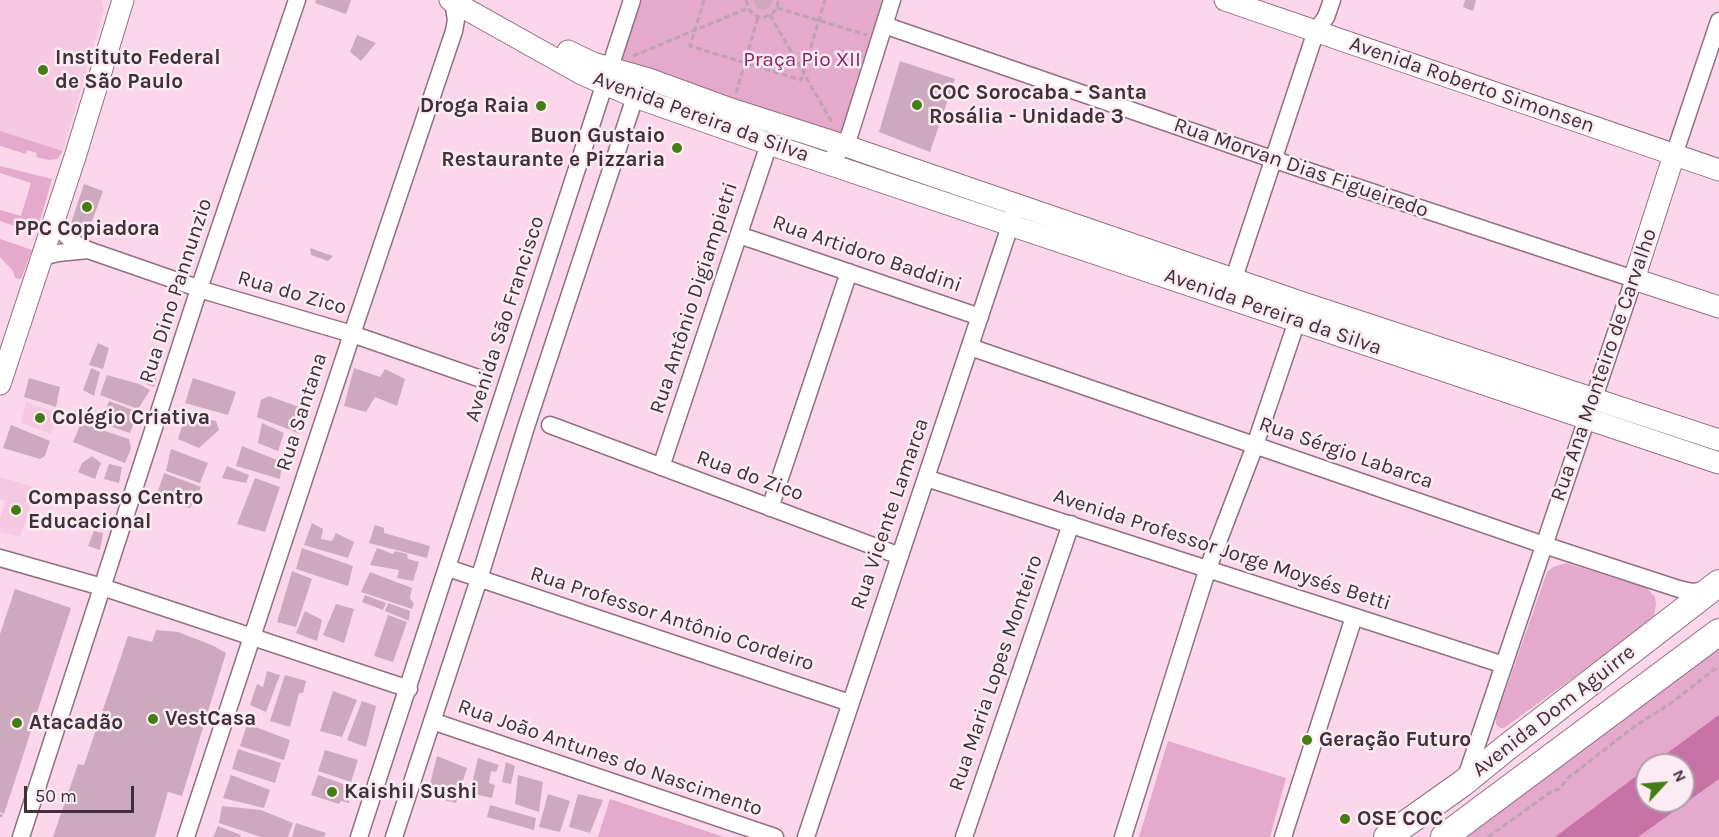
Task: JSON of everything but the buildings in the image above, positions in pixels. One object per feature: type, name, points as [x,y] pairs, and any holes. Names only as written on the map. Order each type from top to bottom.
[{"type":"highway","name":"Avenida Dom Aguirre","points":[[1388,837],[1464,783],[1506,747],[1714,587]]},
{"type":"highway","name":"Avenida Dom Aguirre","points":[[1444,837],[1719,632]]},
{"type":"main road","name":"Avenida Pereira da Silva","points":[[479,0],[593,63],[635,96],[769,144],[1014,214],[1590,409],[1719,462]]},
{"type":"main road","name":"Avenida Roberto Simonsen","points":[[1225,0],[1719,170]]},
{"type":"main road","name":"Avenida Pereira da Silva","points":[[451,1],[607,76],[731,109],[846,146],[1014,214]]},
{"type":"main road","points":[[0,384],[54,220],[121,2]]},
{"type":"main road","name":"Rua Ana Monteiro de Carvalho","points":[[1634,279],[1674,155]]},
{"type":"main road","name":"Rua Morvan Dias Figueiredo","points":[[1634,279],[1719,308]]},
{"type":"main road","name":"Avenida Pereira da Silva","points":[[1232,288],[1297,321],[1590,409],[1719,440]]},
{"type":"street","name":"Rua Dino Pannunzio","points":[[21,837],[199,289],[297,0]]},
{"type":"street","points":[[607,76],[632,0]]},
{"type":"street","points":[[846,146],[892,0]]},
{"type":"street","points":[[1232,288],[1272,159],[1316,31],[1326,17],[1332,0]]},
{"type":"street","name":"Rua Santana","points":[[186,837],[454,32],[456,20],[451,1]]},
{"type":"street","name":"Rua Ana Monteiro de Carvalho","points":[[1674,155],[1719,21]]},
{"type":"street","name":"Rua Morvan Dias Figueiredo","points":[[882,32],[1634,279]]},
{"type":"street","name":"Avenida São Francisco","points":[[359,837],[607,76]]},
{"type":"street","points":[[394,837],[635,96]]},
{"type":"street","name":"Rua Antônio Digiampietri","points":[[662,467],[769,144]]},
{"type":"street","name":"Avenida Pereira da Silva","points":[[827,162],[846,146]]},
{"type":"street","name":"Rua Vicente Lamarca","points":[[806,837],[1014,214]]},
{"type":"street","name":"Rua do Zico","points":[[54,220],[73,242],[88,250],[199,289],[352,334],[484,380],[503,397]]},
{"type":"street","name":"Rua Artidoro Baddini","points":[[739,235],[980,316]]},
{"type":"street","name":"Rua do Zico","points":[[42,257],[88,250]]},
{"type":"street","points":[[770,508],[849,272]]},
{"type":"street","name":"Rua Ana Monteiro de Carvalho","points":[[1464,783],[1634,279]]},
{"type":"street","points":[[1123,837],[1208,568],[1255,445],[1297,321]]},
{"type":"street","name":"Rua Sérgio Labarca","points":[[970,347],[1678,589],[1692,592],[1714,587]]},
{"type":"street","points":[[484,380],[510,375]]},
{"type":"street","name":"Rua do Zico","points":[[533,405],[550,425]]},
{"type":"street","name":"Rua do Zico","points":[[526,427],[550,425],[900,556]]},
{"type":"street","name":"Avenida Professor Jorge Moysés Betti","points":[[926,477],[1504,665]]},
{"type":"street","name":"Rua Maria Lopes Monteiro","points":[[964,837],[1071,524]]},
{"type":"street","points":[[0,558],[102,587],[409,689]]},
{"type":"street","points":[[448,568],[479,579]]},
{"type":"street","name":"Rua Professor Antônio Cordeiro","points":[[479,579],[850,703]]},
{"type":"street","points":[[1283,837],[1354,616]]},
{"type":"street","name":"Rua Ana Monteiro de Carvalho","points":[[1489,709],[1491,731],[1495,740],[1506,747]]},
{"type":"street","name":"Rua João Antunes do Nascimento","points":[[432,721],[775,837]]},
{"type":"path","points":[[704,0],[690,46],[801,80],[825,0]]},
{"type":"path","points":[[746,0],[748,8],[759,17],[770,15],[777,8],[778,0]]},
{"type":"path","points":[[607,76],[694,30],[748,8]]},
{"type":"path","points":[[777,8],[819,21],[882,32]]},
{"type":"path","points":[[770,15],[846,146]]},
{"type":"path","points":[[731,109],[759,17]]},
{"type":"path","points":[[1488,837],[1552,791],[1559,789],[1568,778],[1635,726],[1671,703],[1719,666]]},
{"type":"shaded area","name":"Instituto Federal de São Paulo","points":[[0,0],[102,0],[104,10],[63,151],[0,131]]},
{"type":"shaded area","name":"Colégio Criativa","points":[[26,402],[58,413],[52,434],[21,423]]},
{"type":"shaded area","name":"Compasso Centro Educacional","points":[[0,477],[37,488],[20,537],[0,532],[0,519],[5,501],[0,499]]},
{"type":"shaded area","points":[[1719,715],[1719,779],[1695,796],[1695,753],[1667,753]]},
{"type":"shaded area","points":[[1635,777],[1635,813],[1672,813],[1638,837],[1555,837]]},
{"type":"green space","name":"Praça Pio XII","points":[[642,0],[882,0],[840,135],[621,61]]},
{"type":"green space","points":[[0,131],[63,151],[57,159],[49,160],[36,157],[37,153],[27,150],[26,154],[0,146]]},
{"type":"green space","points":[[0,166],[52,179],[37,231],[33,232],[0,221],[0,210],[21,216],[31,183],[0,173]]},
{"type":"green space","points":[[0,239],[32,250],[21,279],[15,278],[13,271],[0,257]]},
{"type":"green space","points":[[1566,563],[1647,588],[1655,597],[1654,616],[1646,625],[1504,728],[1500,728],[1496,724],[1496,718],[1547,572],[1553,567]]},
{"type":"green space","points":[[1719,645],[1719,837],[1463,837],[1543,779]]},
{"type":"green space","points":[[1168,741],[1286,778],[1270,837],[1139,837]]},
{"type":"green space","points":[[610,799],[724,837],[598,837]]},
{"type":"place","name":"Instituto Federal de São Paulo","points":[[43,70]]},
{"type":"place","name":"COC Sorocaba - Santa Rosália - Unidade 3","points":[[917,105]]},
{"type":"place","name":"Droga Raia","points":[[541,106]]},
{"type":"place","name":"Buon Gustaio Restaurante e Pizzaria","points":[[677,148]]},
{"type":"place","name":"PPC Copiadora","points":[[87,207]]},
{"type":"place","name":"Colégio Criativa","points":[[40,418]]},
{"type":"place","name":"Compasso Centro Educacional","points":[[16,510]]},
{"type":"place","name":"VestCasa","points":[[153,719]]},
{"type":"place","name":"Atacadão","points":[[17,723]]},
{"type":"place","name":"Geração Futuro","points":[[1307,740]]},
{"type":"place","name":"KaishiI Sushi","points":[[332,792]]},
{"type":"place","name":"OSE COC","points":[[1345,819]]}]
